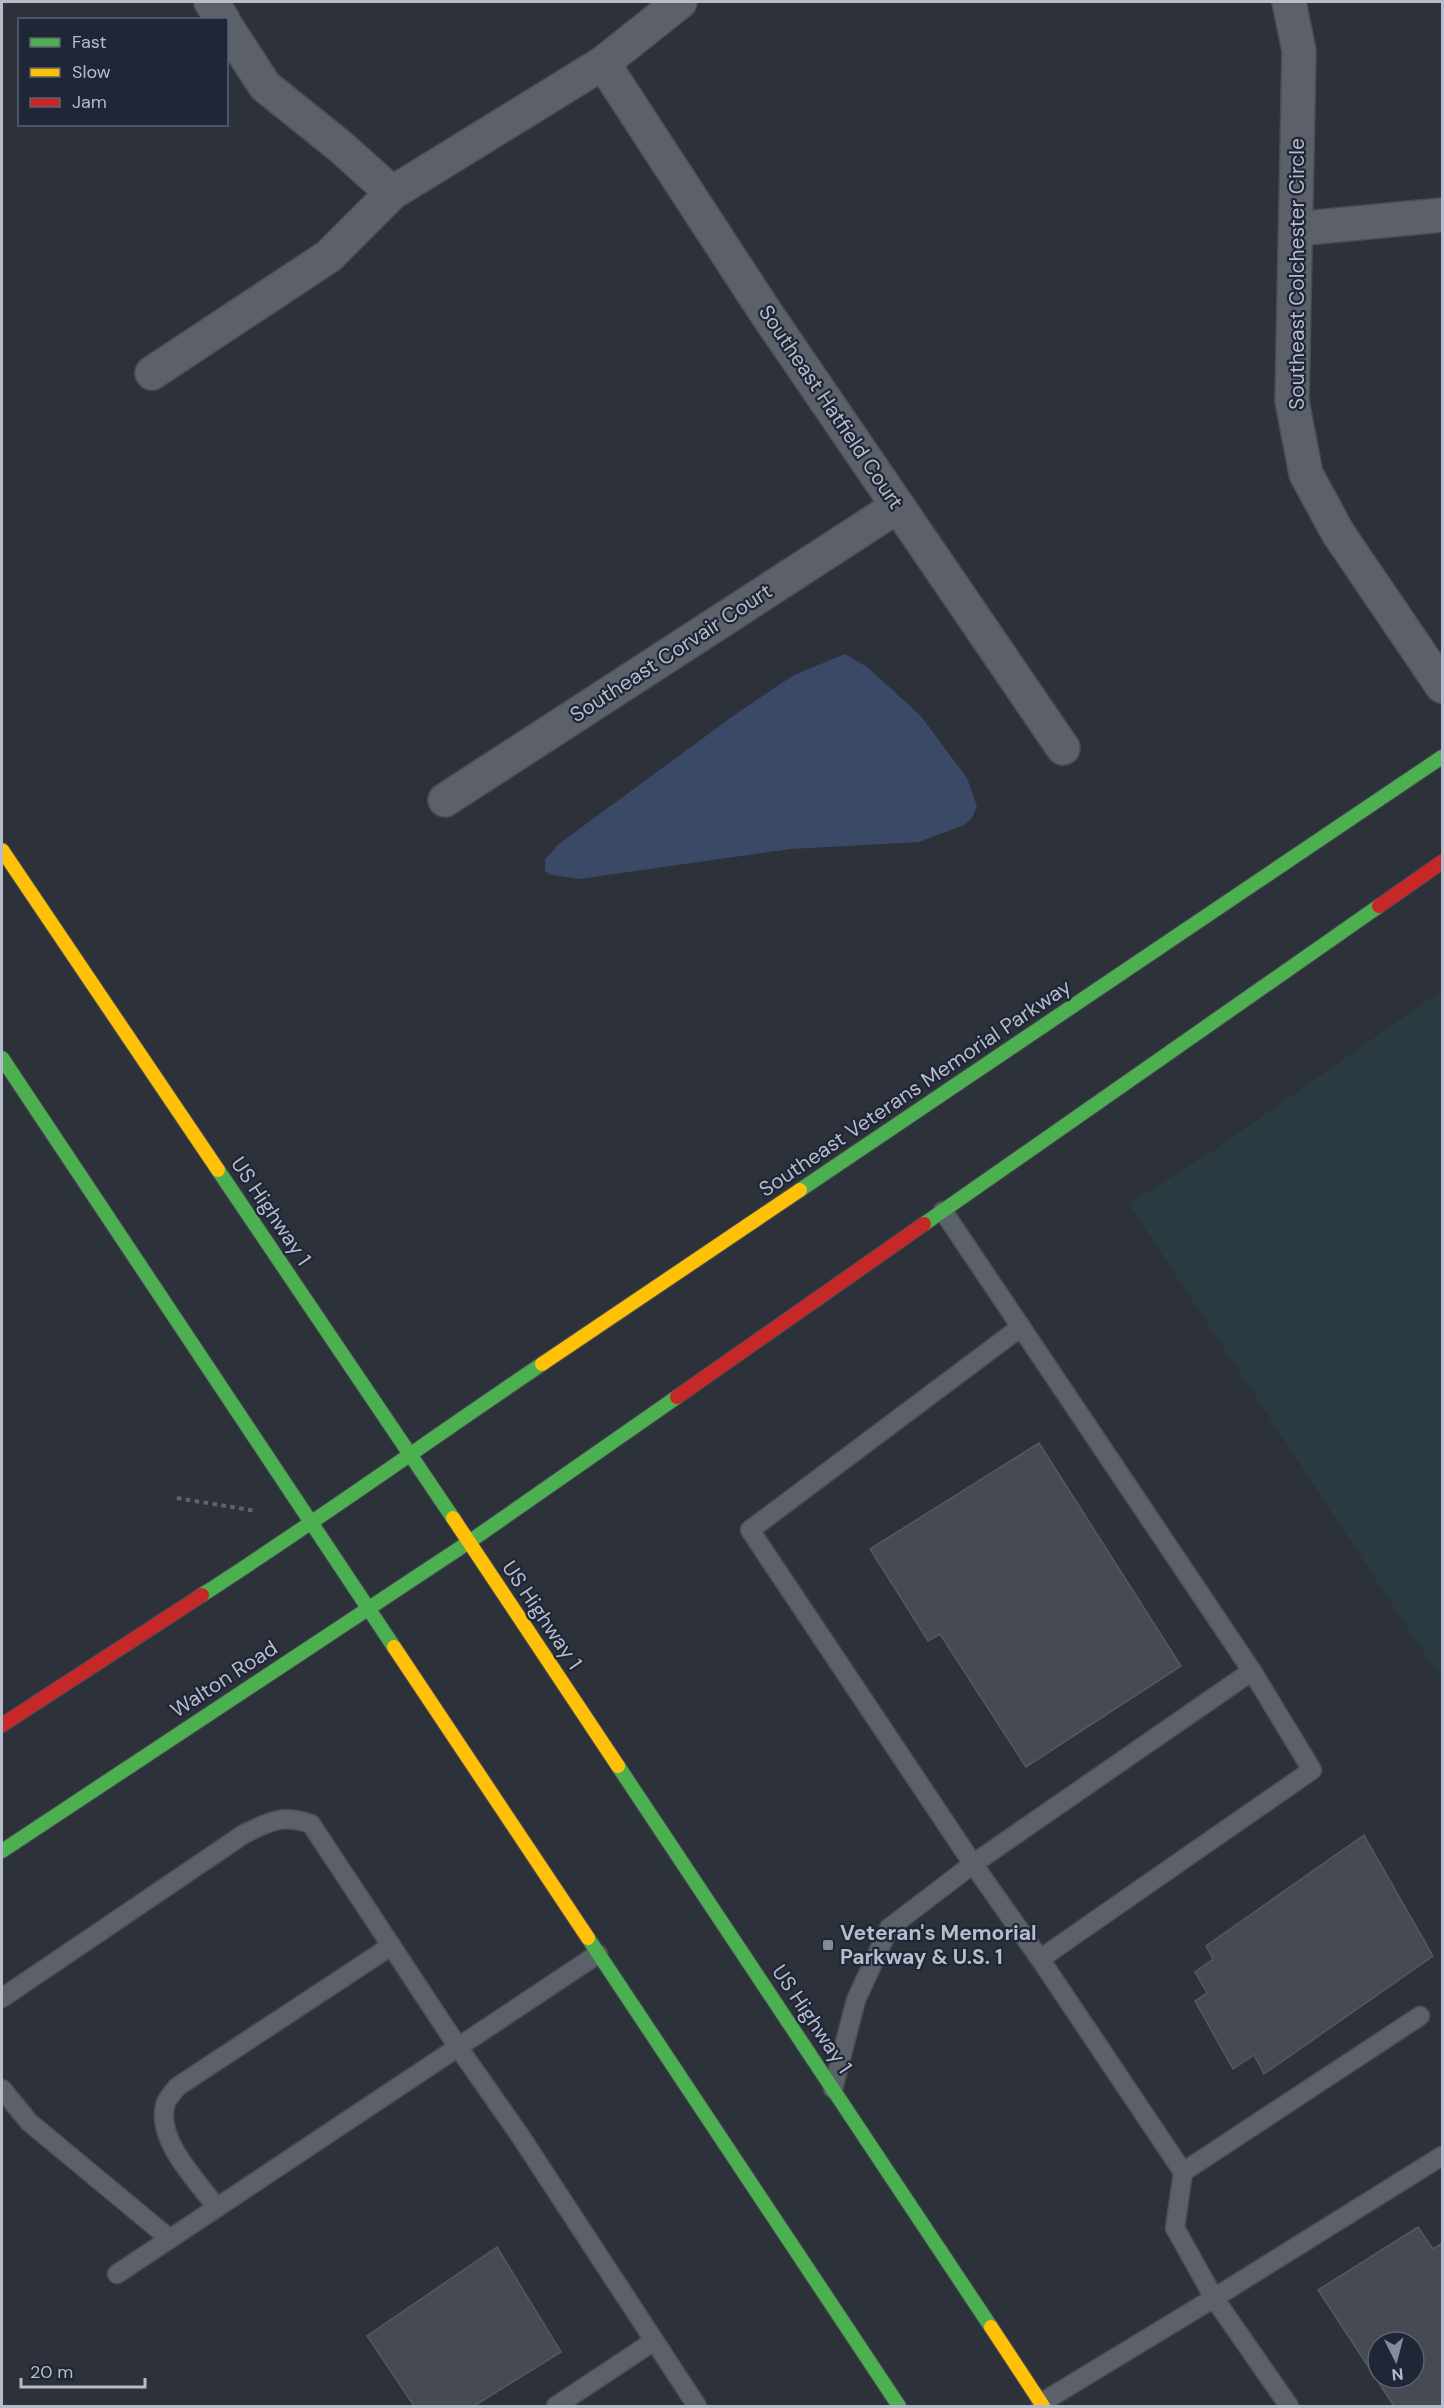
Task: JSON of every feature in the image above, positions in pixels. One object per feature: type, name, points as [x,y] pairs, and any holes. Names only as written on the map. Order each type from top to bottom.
[{"type":"main road","name":"Southeast Veterans Memorial Parkway","points":[[410,1453],[1443,757]]},
{"type":"main road","name":"US Highway 1","points":[[2,850],[410,1453],[1042,2405]]},
{"type":"main road","points":[[469,1542],[1443,862]]},
{"type":"main road","points":[[2,1058],[899,2406]]},
{"type":"main road","points":[[2,1725],[312,1524],[410,1453]]},
{"type":"main road","name":"Walton Road","points":[[2,1851],[469,1542]]},
{"type":"street","points":[[211,2],[222,18]]},
{"type":"street","points":[[152,373],[330,256],[392,193],[603,63],[680,2]]},
{"type":"street","name":"Southeast Colchester Circle","points":[[1289,2],[1299,51],[1292,401],[1306,474],[1338,533],[1443,686]]},
{"type":"street","points":[[228,29],[265,86],[342,147],[392,193]]},
{"type":"street","name":"Southeast Hatfield Court","points":[[603,63],[764,310],[1063,748]]},
{"type":"street","points":[[1296,229],[1443,215]]},
{"type":"street","name":"Southeast Corvair Court","points":[[445,800],[898,506]]},
{"type":"lane","points":[[943,1211],[1251,1671],[1312,1770],[1040,1959]]},
{"type":"lane","points":[[1021,1327],[750,1530],[973,1864],[1040,1959],[1183,2172],[1175,2228],[1214,2298],[1289,2406]]},
{"type":"lane","points":[[833,2089],[856,2000],[889,1928],[973,1864],[1251,1671]]},
{"type":"lane","points":[[2,1998],[244,1834],[275,1819],[294,1818],[311,1824],[458,2047],[519,2134],[697,2406]]},
{"type":"lane","points":[[217,2208],[168,2142],[163,2124],[165,2104],[177,2087],[391,1946]]},
{"type":"lane","points":[[117,2274],[598,1954]]},
{"type":"lane","points":[[1183,2172],[1420,2016]]},
{"type":"lane","points":[[2,2089],[29,2122],[170,2239]]},
{"type":"lane","points":[[1042,2405],[1443,2156]]},
{"type":"lane","points":[[556,2406],[654,2341]]},
{"type":"path","points":[[177,1498],[244,1509]]},
{"type":"shaded area","points":[[1442,990],[1442,1680],[1129,1204],[1217,1148]]},
{"type":"water","points":[[845,654],[867,667],[920,715],[967,778],[977,806],[972,818],[964,825],[919,842],[791,849],[579,879],[551,875],[545,871],[545,859],[560,843],[740,711],[794,675]]},
{"type":"building","points":[[1039,1443],[1181,1666],[1026,1767],[940,1634],[928,1641],[870,1549]]},
{"type":"building","points":[[1364,1835],[1433,1956],[1264,2074],[1254,2055],[1233,2069],[1195,2001],[1207,1993],[1195,1972],[1213,1959],[1206,1946]]},
{"type":"building","points":[[1418,2227],[1433,2249],[1442,2243],[1442,2406],[1394,2406],[1384,2390],[1426,2390],[1426,2330],[1366,2330],[1366,2363],[1318,2290]]},
{"type":"building","points":[[497,2247],[561,2352],[474,2406],[414,2406],[367,2336]]},
{"type":"traffic: fast","points":[[800,1190],[1442,757]]},
{"type":"traffic: fast","points":[[924,1224],[1379,906]]},
{"type":"traffic: fast","points":[[2,1058],[394,1647]]},
{"type":"traffic: fast","points":[[218,1170],[453,1518]]},
{"type":"traffic: fast","points":[[202,1595],[542,1364]]},
{"type":"traffic: fast","points":[[2,1851],[469,1542],[677,1397]]},
{"type":"traffic: fast","points":[[618,1766],[991,2327]]},
{"type":"traffic: fast","points":[[588,1938],[899,2406]]},
{"type":"traffic: slow","points":[[2,850],[218,1170]]},
{"type":"traffic: slow","points":[[542,1364],[800,1190]]},
{"type":"traffic: slow","points":[[453,1518],[618,1766]]},
{"type":"traffic: slow","points":[[394,1647],[588,1938]]},
{"type":"traffic: slow","points":[[991,2327],[1043,2406]]},
{"type":"traffic: jam","points":[[1379,906],[1442,862]]},
{"type":"traffic: jam","points":[[677,1397],[924,1224]]},
{"type":"traffic: jam","points":[[2,1725],[202,1595]]},
{"type":"place","name":"Veteran's Memorial Parkway & U.S. 1","points":[[828,1945]]}]
